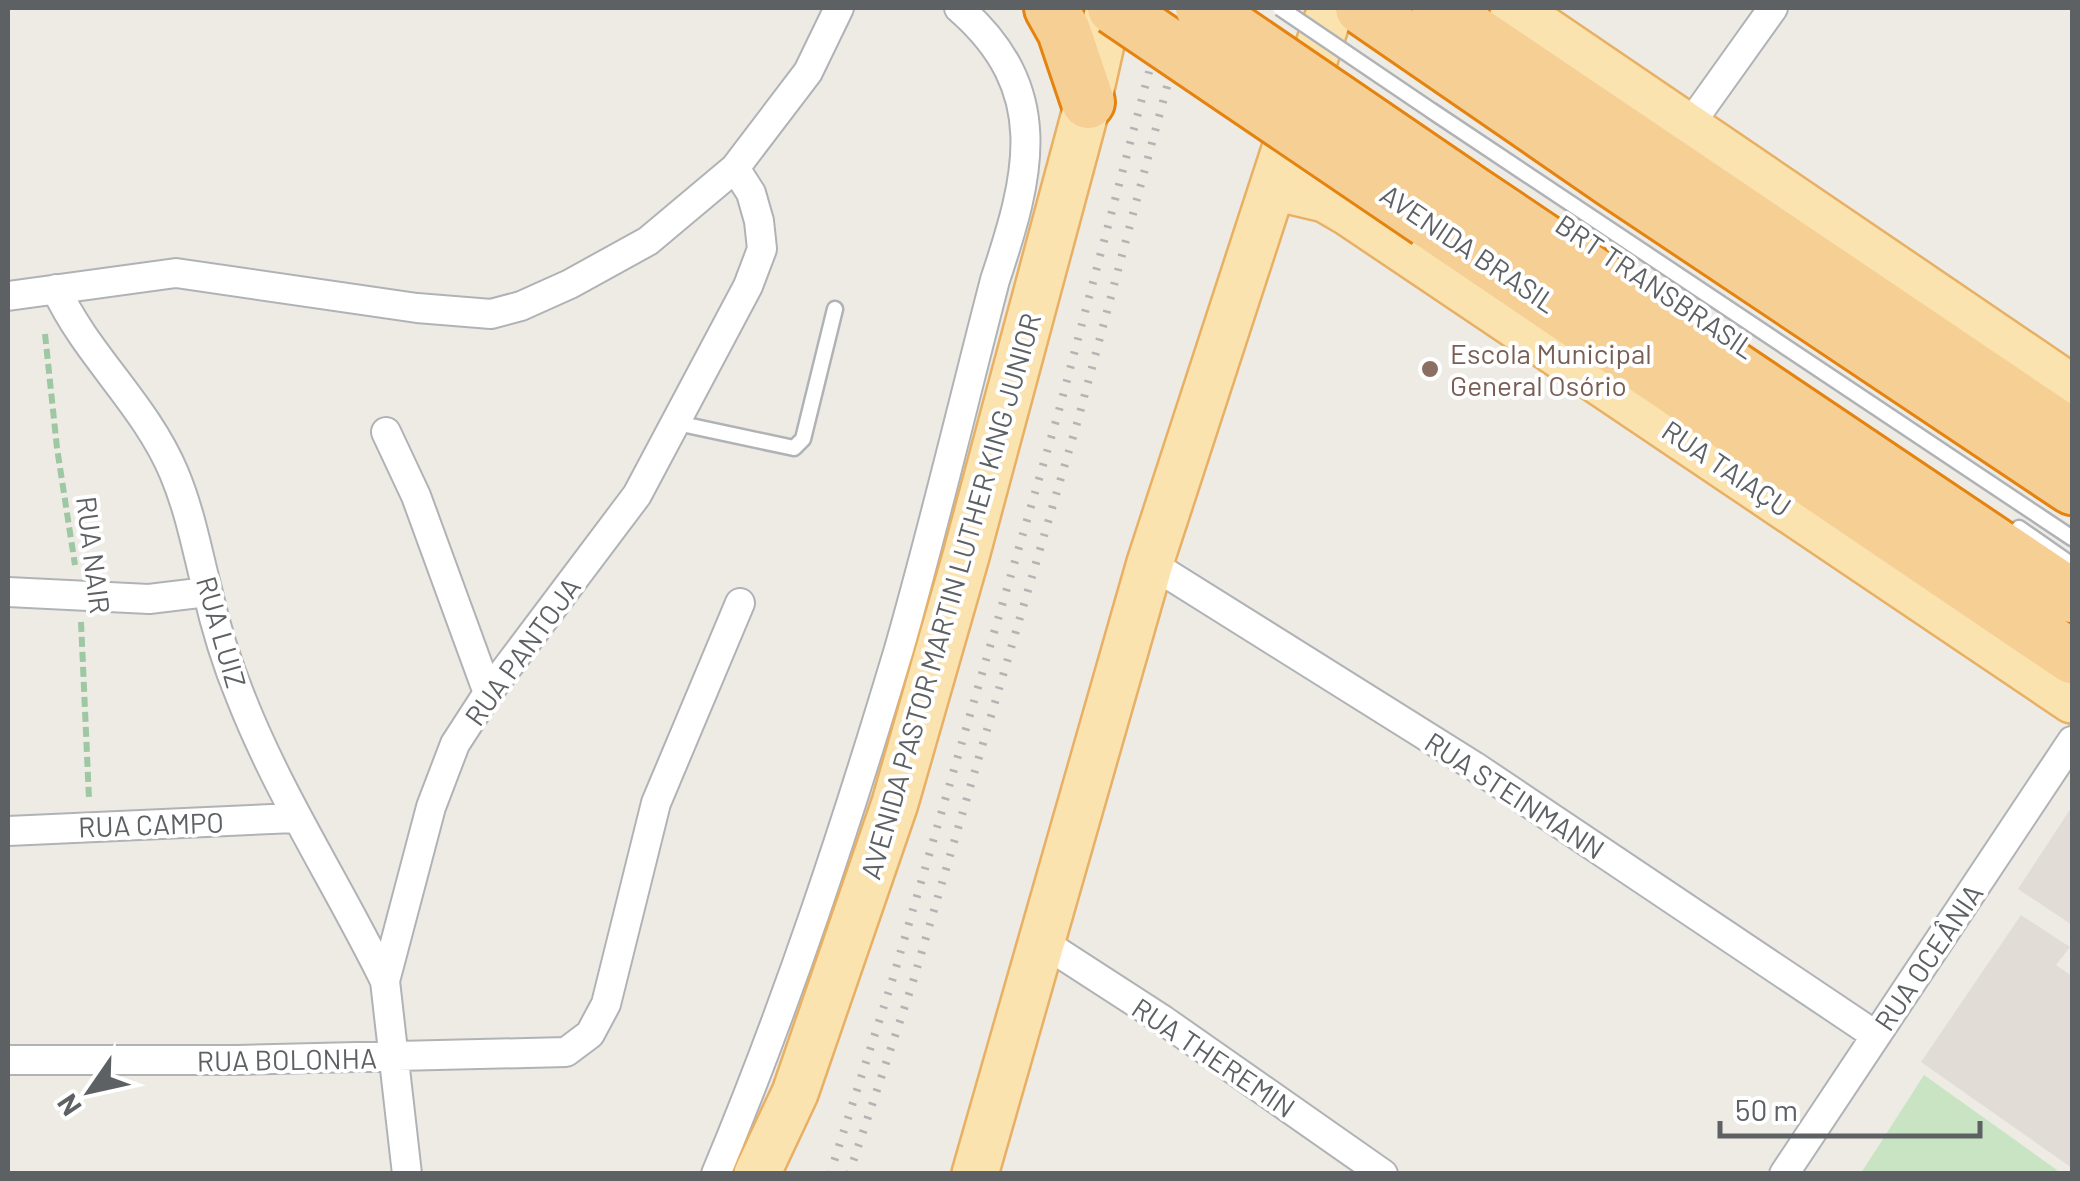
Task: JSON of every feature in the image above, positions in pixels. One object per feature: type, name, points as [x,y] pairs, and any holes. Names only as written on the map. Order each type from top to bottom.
[{"type":"highway","points":[[1051,8],[1064,31],[1088,102]]},
{"type":"highway","name":"AVENIDA BRASIL","points":[[1112,8],[1446,204],[2072,596]]},
{"type":"highway","name":"AVENIDA BRASIL","points":[[1202,8],[1446,204],[2072,657]]},
{"type":"highway","points":[[1362,8],[1447,94],[1612,181],[2072,488]]},
{"type":"highway","points":[[1438,8],[2072,436]]},
{"type":"main road","name":"AVENIDA PASTOR MARTIN LUTHER KING JUNIOR","points":[[757,1174],[795,1093],[895,803],[966,556],[1112,8]]},
{"type":"main road","points":[[975,1174],[1150,563],[1331,8]]},
{"type":"main road","points":[[1513,8],[2072,388]]},
{"type":"main road","name":"RUA TAIAÇU","points":[[1274,187],[1325,199],[1349,213],[2072,700]]},
{"type":"street","points":[[8,296],[176,273],[417,308],[491,314],[522,306],[648,241],[736,168],[808,72],[839,8]]},
{"type":"street","points":[[716,1174],[797,968],[900,644],[1027,160],[1026,117],[1018,88],[982,27],[959,8]]},
{"type":"street","points":[[1688,126],[1773,8]]},
{"type":"street","name":"RUA PANTOJA","points":[[407,1174],[384,981],[431,806],[456,744],[488,693],[637,494],[748,286],[762,249],[751,193],[736,168]]},
{"type":"street","name":"RUA LUIZ","points":[[49,290],[146,418],[174,473],[196,537],[207,592],[240,697],[295,818],[360,930],[384,981]]},
{"type":"street","points":[[386,432],[416,496],[488,693]]},
{"type":"street","name":"RUA STEINMANN","points":[[1150,563],[1474,766],[1875,1035]]},
{"type":"street","points":[[8,592],[149,599],[207,592]]},
{"type":"street","name":"RUA BOLONHA","points":[[8,1060],[395,1058],[566,1052],[590,1034],[606,1004],[656,802],[740,603]]},
{"type":"street","name":"RUA OCEÂNIA","points":[[1784,1174],[2072,741]]},
{"type":"street","name":"RUA CAMPO","points":[[8,831],[295,818]]},
{"type":"street","name":"RUA THEREMIN","points":[[1044,942],[1383,1174]]},
{"type":"lane","name":"BRT TRANSBRASIL","points":[[1280,8],[1447,94],[2072,538]]},
{"type":"lane","points":[[1306,51],[1322,62]]},
{"type":"lane","points":[[676,423],[794,448],[803,439],[835,309]]},
{"type":"lane","points":[[2007,521],[2072,564]]},
{"type":"path","name":"RUA NAIR","points":[[49,290],[57,448],[80,596],[90,826]]},
{"type":"shaded area","points":[[2072,809],[2072,925],[2018,889]]},
{"type":"shaded area","points":[[2021,915],[2070,947],[2056,965],[2072,976],[2072,1168],[1921,1062]]},
{"type":"green space","points":[[1924,1075],[2057,1170],[2055,1173],[1861,1173]]},
{"type":"railway","points":[[830,1174],[893,978],[1058,414],[1166,8]]},
{"type":"railway","points":[[849,1174],[912,985],[1078,420],[1188,8]]},
{"type":"place","name":"Escola Municipal General Osório","points":[[1430,369]]}]
